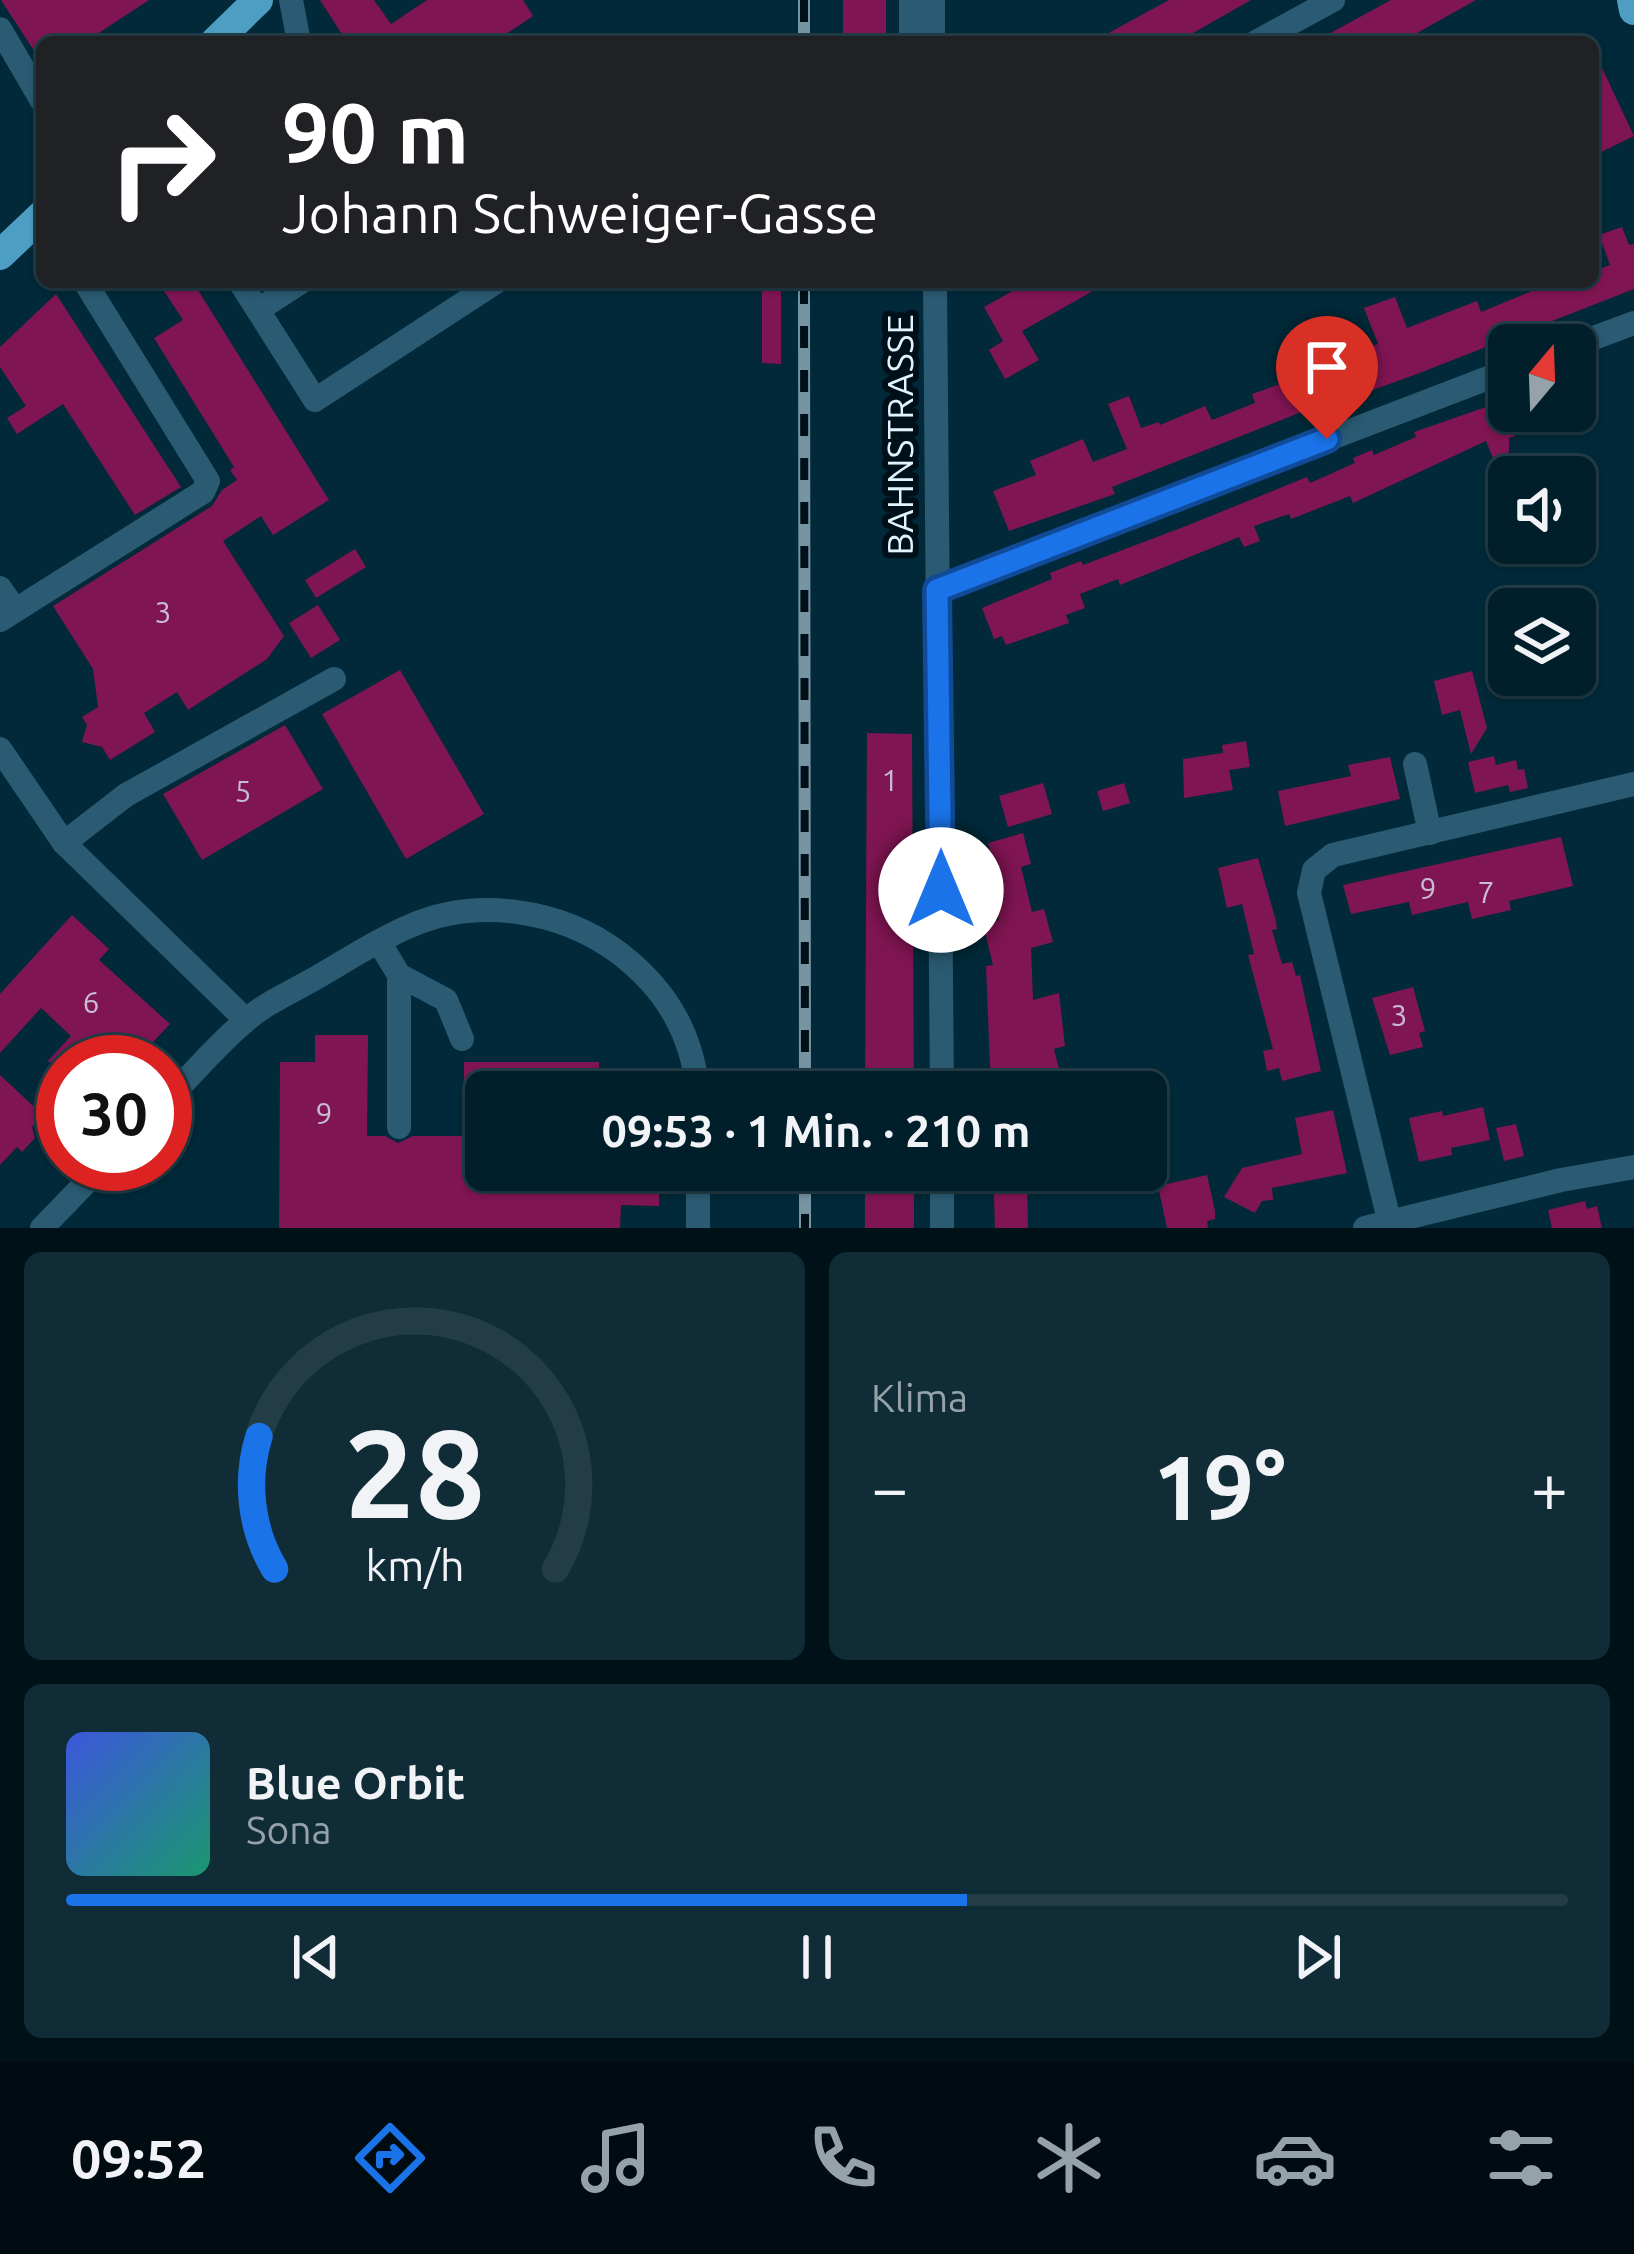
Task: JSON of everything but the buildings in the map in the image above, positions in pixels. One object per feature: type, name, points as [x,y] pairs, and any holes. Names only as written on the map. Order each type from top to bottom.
[{"type":"main road","points":[[221,36],[258,0]]},
{"type":"main road","points":[[1632,0],[1634,10]]},
{"type":"main road","points":[[0,255],[36,224]]},
{"type":"street","points":[[291,0],[298,36]]},
{"type":"street","points":[[1267,36],[1333,0]]},
{"type":"street","points":[[0,29],[36,91]]},
{"type":"street","points":[[0,588],[8,615],[203,492],[208,481],[89,288]]},
{"type":"street","points":[[244,288],[315,400],[487,288]]},
{"type":"street","points":[[258,310],[292,288]]},
{"type":"street","name":"BAHNSTRASSE","points":[[935,288],[942,1071]]},
{"type":"street","points":[[1596,337],[1634,322]]},
{"type":"street","points":[[937,590],[1488,378]]},
{"type":"street","points":[[64,843],[126,795],[334,679]]},
{"type":"street","points":[[0,749],[64,843],[246,1019]]},
{"type":"street","points":[[1415,764],[1430,832]]},
{"type":"street","points":[[1634,784],[1334,855],[1313,870],[1309,893],[1382,1226],[1561,1180],[1634,1167]]},
{"type":"street","points":[[192,1074],[246,1019],[379,942],[426,920],[469,911],[520,912],[577,928],[631,962],[663,994],[687,1037],[694,1071]]},
{"type":"street","points":[[379,942],[399,975],[446,1000],[462,1039]]},
{"type":"street","points":[[399,975],[399,1127]]},
{"type":"street","points":[[42,1228],[78,1191]]},
{"type":"street","points":[[698,1191],[698,1228]]},
{"type":"street","points":[[942,1191],[942,1228]]},
{"type":"railway","points":[[804,0],[804,36]]},
{"type":"railway","points":[[804,288],[805,1071]]},
{"type":"railway","points":[[805,1191],[805,1228]]},
{"type":"route","points":[[941,890],[937,590],[1327,439]]}]
